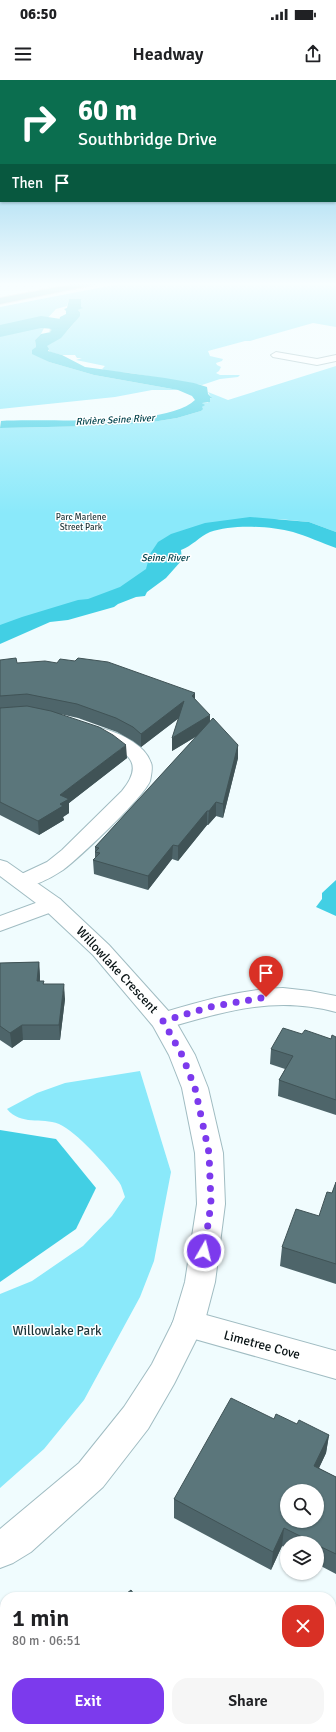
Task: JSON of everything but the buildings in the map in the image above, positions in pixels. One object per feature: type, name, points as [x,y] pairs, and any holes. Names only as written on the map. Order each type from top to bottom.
[{"type":"street","points":[[306,360],[317,362],[326,360]]},
{"type":"street","points":[[23,882],[54,866],[69,854],[129,795],[140,781],[142,763],[138,756],[129,747],[85,727]]},
{"type":"street","name":"Willowlake Crescent","points":[[0,866],[52,904],[101,950],[163,1021],[182,1055],[195,1088],[209,1153],[211,1204],[200,1282],[188,1324],[163,1374],[136,1418],[91,1475],[18,1539],[0,1550]]},
{"type":"street","points":[[0,924],[52,904]]},
{"type":"street","points":[[163,1021],[210,1007],[266,997],[319,999],[336,1004]]},
{"type":"street","name":"Limetree Cove","points":[[188,1324],[336,1365]]},
{"type":"green space","points":[[0,360],[45,360],[94,375],[178,390],[152,390],[115,397],[0,409]]},
{"type":"green space","points":[[76,360],[222,360],[216,363],[221,367],[216,373],[220,375],[240,375],[238,377],[220,379],[202,385],[130,373],[106,371],[102,369],[105,366]]},
{"type":"green space","name":"Parc Marlene Street Park","points":[[336,366],[336,532],[309,522],[279,519],[190,530],[141,582],[0,633],[0,428],[94,426],[146,423],[177,418],[201,411],[204,405],[202,403],[208,403],[211,397],[208,392],[228,400]]},
{"type":"green space","name":"Willowlake Park","points":[[140,1071],[171,1172],[154,1261],[140,1297],[84,1400],[44,1449],[0,1488],[0,1294],[32,1281],[83,1246],[112,1216],[125,1197],[122,1187],[107,1168],[83,1141],[66,1128],[52,1122],[18,1118],[7,1109],[37,1093],[65,1083]]},
{"type":"water","name":"Rivière Seine River","points":[[45,360],[72,360],[85,367],[194,383],[207,387],[208,394],[212,398],[210,398],[210,402],[202,403],[205,405],[202,407],[203,409],[201,411],[177,418],[146,423],[94,426],[0,428],[1,421],[103,420],[159,415],[180,409],[195,400],[192,396],[178,390],[94,375]]},
{"type":"water","name":"Seine River","points":[[250,517],[309,522],[336,532],[336,548],[298,534],[273,528],[240,527],[219,529],[202,536],[181,550],[182,560],[166,578],[147,592],[145,596],[136,597],[114,607],[68,620],[50,622],[0,644],[0,625],[78,600],[88,599],[120,587],[146,569],[150,554],[158,542],[171,534],[205,523]]},
{"type":"water","points":[[336,880],[336,916],[316,907],[322,899],[322,893]]},
{"type":"water","points":[[0,1130],[56,1139],[96,1188],[76,1229],[0,1282]]},
{"type":"route","points":[[204,1251],[211,1204],[209,1153],[195,1088],[182,1055],[163,1021],[210,1007],[266,997]]}]
